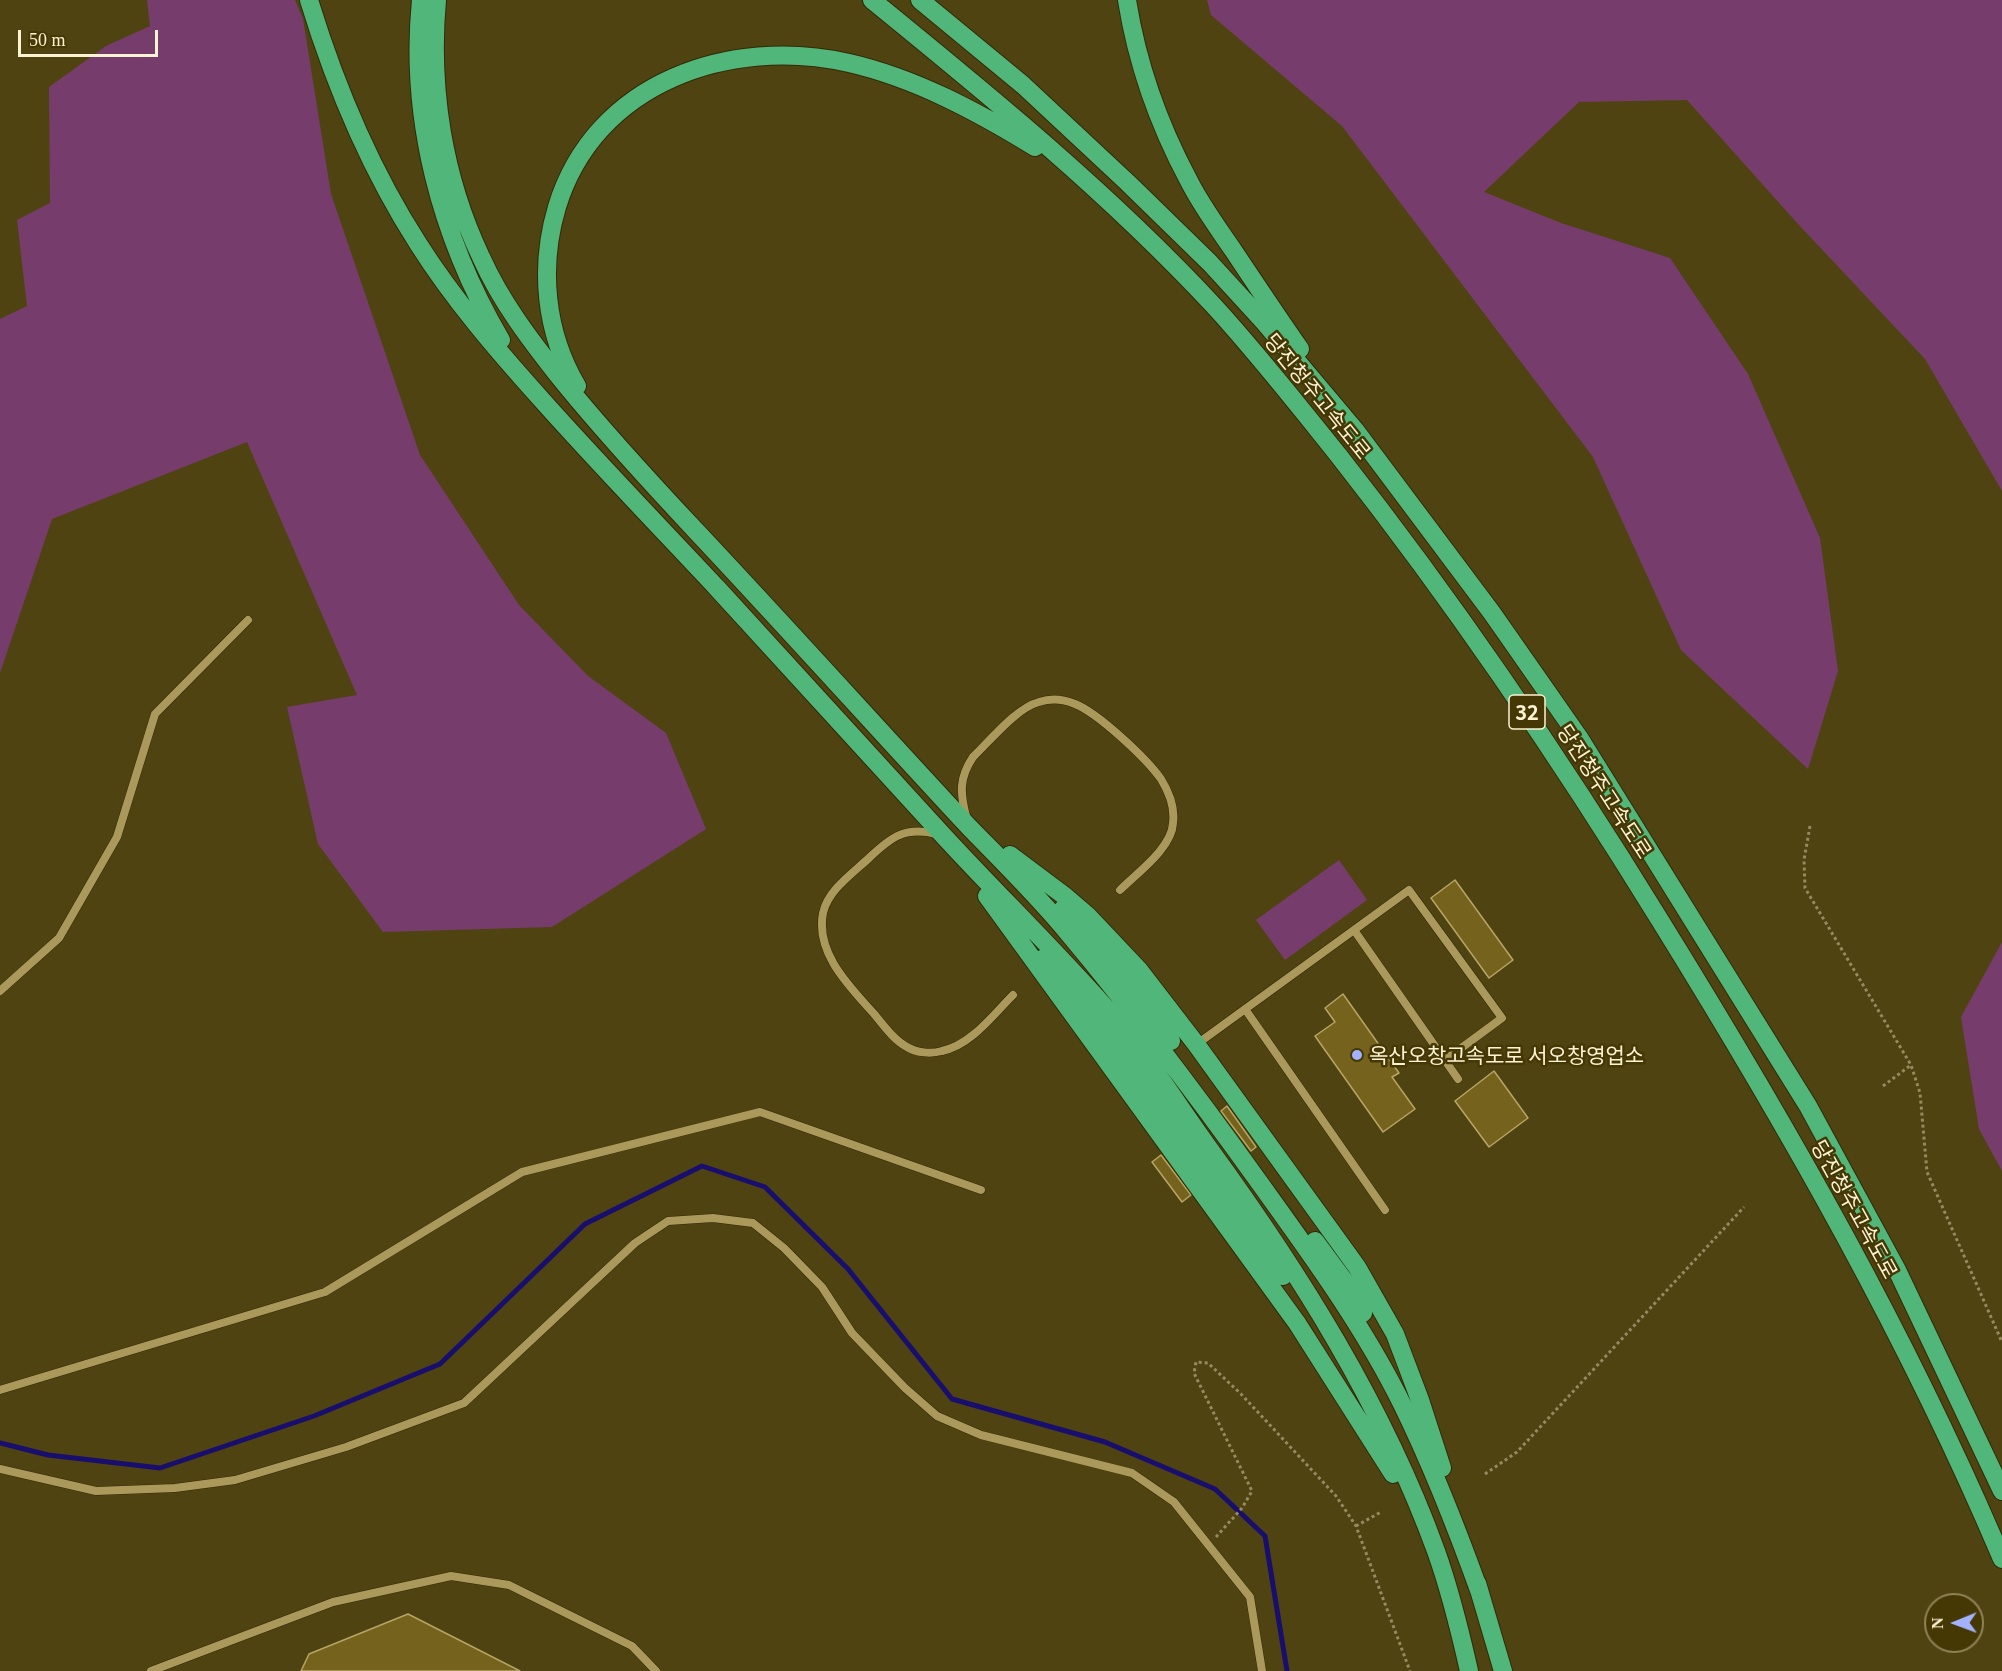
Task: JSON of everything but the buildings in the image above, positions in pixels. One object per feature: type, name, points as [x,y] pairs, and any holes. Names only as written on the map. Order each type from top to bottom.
[{"type":"highway","points":[[309,0],[324,48],[354,123],[416,241],[454,296],[496,349],[608,474],[717,588],[943,836],[1105,1007],[1166,1086],[1267,1229],[1341,1349],[1381,1424],[1421,1512],[1437,1554],[1469,1671]]},
{"type":"highway","points":[[421,0],[418,39],[421,98],[429,151],[440,199],[456,250],[479,300],[515,365],[536,394]]},
{"type":"highway","points":[[437,0],[434,54],[439,117],[450,174],[482,260],[508,308],[533,344],[608,436],[1051,913],[1126,1003],[1218,1125],[1357,1324],[1401,1402],[1442,1494],[1480,1593]]},
{"type":"highway","name":"당진청주고속도로","points":[[872,0],[1019,121],[1170,262],[1212,305],[1275,375],[1384,513],[1486,653],[1534,723],[1670,936],[1821,1191],[1935,1412],[2002,1559]]},
{"type":"highway","name":"당진청주고속도로","points":[[920,0],[1023,85],[1210,263],[1264,322],[1355,430],[1445,548],[1580,739],[1808,1106],[1865,1209],[1925,1327],[2002,1491]]},
{"type":"highway","points":[[1127,0],[1133,34],[1153,101],[1189,182],[1355,430]]},
{"type":"highway","points":[[608,436],[569,372],[555,333],[547,289],[548,245],[553,221],[567,180],[586,147],[613,117],[659,84],[701,67],[756,57],[802,57],[848,63],[891,75],[941,96],[1021,138],[1070,168]]},
{"type":"highway","points":[[969,826],[1066,897],[1105,932],[1139,970],[1196,1044],[1358,1267],[1395,1334],[1420,1400],[1503,1671]]},
{"type":"highway","points":[[943,836],[1297,1323],[1339,1387],[1388,1467],[1417,1521],[1445,1588],[1462,1639]]},
{"type":"lane","points":[[0,991],[59,938],[117,837],[155,714],[248,620]]},
{"type":"lane","points":[[969,826],[962,802],[961,785],[967,766],[973,757],[1026,706],[1052,700],[1074,703],[1120,738],[1153,770],[1166,788],[1172,805],[1173,823],[1168,841],[1120,890]]},
{"type":"lane","points":[[943,836],[921,832],[896,835],[837,889],[827,902],[822,919],[824,939],[829,954],[841,975],[892,1036],[906,1047],[919,1052],[942,1051],[959,1045],[1013,995]]},
{"type":"lane","points":[[1196,1044],[1409,890],[1502,1018],[1445,1060]]},
{"type":"lane","points":[[1354,930],[1458,1079]]},
{"type":"lane","points":[[1245,1009],[1385,1210]]},
{"type":"lane","points":[[0,1390],[326,1292],[522,1172],[760,1112],[981,1190]]},
{"type":"lane","points":[[0,1469],[96,1491],[175,1488],[235,1480],[346,1447],[464,1403],[635,1243],[669,1221],[713,1218],[753,1223],[784,1248],[822,1287],[852,1333],[905,1388],[937,1416],[981,1435],[1132,1473],[1174,1502],[1250,1596],[1262,1671]]},
{"type":"lane","points":[[151,1671],[333,1602],[451,1576],[509,1585],[632,1646],[656,1671]]},
{"type":"path","points":[[1810,826],[1804,860],[1805,888],[1911,1065],[1920,1093],[1927,1172],[2002,1342]]},
{"type":"path","points":[[1882,1086],[1911,1065]]},
{"type":"path","points":[[1485,1474],[1517,1452],[1744,1207]]},
{"type":"path","points":[[1208,1545],[1242,1508],[1252,1491],[1194,1373],[1196,1362],[1208,1363],[1241,1394],[1336,1496],[1356,1526],[1410,1671]]},
{"type":"path","points":[[1356,1526],[1381,1512]]},
{"type":"shaded area","points":[[147,0],[295,0],[303,19],[331,194],[420,455],[519,605],[588,676],[666,733],[706,829],[552,927],[383,932],[318,844],[287,707],[357,695],[247,442],[52,519],[0,673],[0,319],[27,306],[17,220],[50,203],[49,87],[106,46],[150,26]]},
{"type":"shaded area","points":[[1207,0],[2002,0],[2002,491],[1925,359],[1798,224],[1687,100],[1579,102],[1484,192],[1561,223],[1670,258],[1748,374],[1820,538],[1838,671],[1808,769],[1681,650],[1593,457],[1342,126],[1211,15]]},
{"type":"shaded area","points":[[1339,860],[1367,900],[1285,960],[1256,920]]},
{"type":"shaded area","points":[[2002,942],[2002,1171],[1979,1129],[1961,1017]]},
{"type":"waterway","points":[[0,1443],[48,1455],[160,1468],[314,1416],[440,1364],[585,1224],[702,1166],[765,1187],[848,1269],[952,1399],[1105,1442],[1215,1489],[1265,1536],[1287,1671]]},
{"type":"place","name":"옥산오창고속도로 서오창영업소","points":[[1357,1055]]}]
